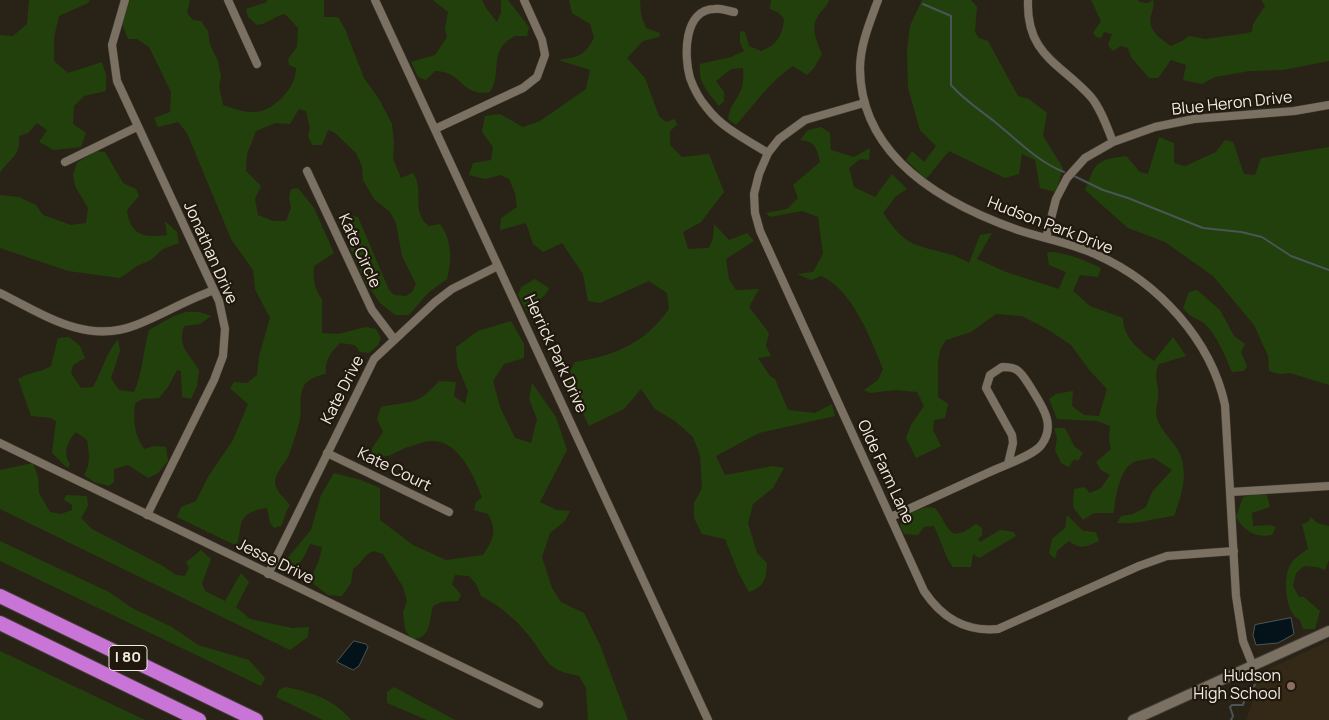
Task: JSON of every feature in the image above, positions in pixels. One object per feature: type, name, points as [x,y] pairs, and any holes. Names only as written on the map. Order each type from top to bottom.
[{"type":"highway","name":"I 80","points":[[0,596],[256,720]]},
{"type":"highway","name":"I 80","points":[[0,624],[198,720]]},
{"type":"street","name":"Jonathan Drive","points":[[125,0],[115,30],[112,56],[117,81],[191,240],[212,291],[219,301],[224,321],[223,356],[214,380],[147,515]]},
{"type":"street","points":[[228,0],[257,64]]},
{"type":"street","name":"Herrick Park Drive","points":[[375,0],[708,720]]},
{"type":"street","points":[[435,129],[523,88],[540,72],[544,55],[542,40],[524,0]]},
{"type":"street","name":"Hudson Park Drive","points":[[878,0],[862,51],[860,68],[864,103],[880,139],[893,157],[937,191],[986,218],[1098,255],[1120,268],[1164,301],[1194,336],[1209,359],[1223,393],[1227,422],[1239,625],[1253,666]]},
{"type":"street","points":[[1028,0],[1029,22],[1039,45],[1054,65],[1077,83],[1092,99],[1105,121],[1113,142]]},
{"type":"street","points":[[734,12],[713,8],[701,13],[695,19],[688,38],[687,52],[690,79],[698,97],[716,118],[768,153]]},
{"type":"street","name":"Olde Farm Lane","points":[[864,103],[805,120],[788,131],[768,153],[759,174],[754,194],[755,213],[760,232],[924,591],[932,603],[954,622],[980,630],[998,629],[1011,625],[1139,566],[1167,556],[1234,551]]},
{"type":"street","name":"Blue Heron Drive","points":[[1046,238],[1056,199],[1067,178],[1085,158],[1113,142],[1155,127],[1194,118],[1294,111],[1329,105]]},
{"type":"street","points":[[65,162],[137,127]]},
{"type":"street","name":"Kate Circle","points":[[307,171],[372,310],[394,339]]},
{"type":"street","name":"Kate Drive","points":[[268,574],[366,371],[381,351],[452,289],[498,266]]},
{"type":"street","points":[[0,293],[65,325],[95,332],[111,332],[134,326],[212,291]]},
{"type":"street","points":[[891,517],[1008,464],[1041,446],[1048,435],[1048,425],[1044,409],[1022,375],[1017,370],[1002,367],[990,374],[986,388],[1012,435],[1013,442],[1008,464]]},
{"type":"street","name":"Jesse Drive","points":[[0,443],[539,704]]},
{"type":"street","name":"Kate Court","points":[[327,453],[449,512]]},
{"type":"street","points":[[1231,492],[1328,484]]},
{"type":"street","points":[[1133,720],[1329,631]]},
{"type":"shaded area","points":[[1291,618],[1294,634],[1278,643],[1256,645],[1253,635],[1255,625]]},
{"type":"shaded area","points":[[354,641],[366,644],[368,647],[359,666],[353,670],[337,662]]},
{"type":"shaded area","name":"Hudson High School","points":[[1329,641],[1329,720],[1246,720],[1256,693],[1252,677]]},
{"type":"green space","points":[[29,0],[90,0],[88,3],[59,16],[54,38],[54,61],[68,73],[102,62],[106,75],[106,91],[84,96],[74,106],[73,124],[86,133],[81,147],[54,150],[39,142],[47,130],[37,123],[28,133],[19,136],[17,153],[0,173],[0,35],[13,36],[27,24]]},
{"type":"green space","points":[[130,0],[190,0],[187,13],[193,20],[201,21],[208,31],[210,45],[218,61],[221,77],[219,86],[223,105],[241,111],[257,112],[279,101],[292,85],[296,68],[289,65],[288,59],[297,47],[298,28],[285,14],[257,25],[248,17],[246,9],[267,2],[267,0],[324,0],[324,17],[338,17],[345,29],[364,78],[379,99],[392,124],[393,159],[401,178],[413,173],[418,186],[419,208],[423,220],[429,226],[440,224],[449,244],[450,265],[447,279],[428,293],[409,315],[395,315],[380,303],[365,281],[349,245],[348,220],[352,216],[358,217],[389,290],[394,295],[406,296],[412,292],[416,284],[402,256],[396,223],[390,212],[374,199],[363,180],[362,166],[356,153],[334,132],[328,130],[322,145],[312,145],[308,136],[310,128],[306,111],[299,109],[290,124],[275,123],[256,131],[247,154],[246,171],[261,186],[255,199],[258,215],[273,221],[286,221],[291,208],[289,198],[291,189],[298,188],[314,208],[334,253],[314,266],[315,284],[322,299],[322,333],[338,334],[366,327],[376,329],[381,338],[378,345],[369,353],[360,352],[355,345],[340,343],[329,357],[326,365],[326,374],[309,380],[305,384],[301,396],[300,419],[297,431],[288,456],[275,479],[277,490],[290,505],[281,526],[274,528],[270,523],[267,508],[257,510],[245,516],[241,525],[237,546],[177,517],[181,507],[196,501],[208,477],[233,440],[248,404],[230,388],[234,382],[247,383],[257,375],[259,356],[270,318],[255,289],[253,270],[231,239],[187,133],[178,122],[158,127],[154,118],[170,112],[171,92],[149,47],[137,39],[128,39],[121,22]]},
{"type":"green space","points":[[433,0],[482,0],[497,22],[501,12],[501,0],[508,0],[529,27],[527,36],[515,36],[501,48],[498,55],[494,84],[490,92],[480,93],[473,91],[444,72],[435,71],[426,80],[418,77],[411,62],[435,55],[447,37],[445,28],[448,12]]},
{"type":"green space","points":[[569,0],[640,0],[641,15],[646,28],[660,33],[659,37],[643,41],[627,58],[645,78],[659,116],[666,122],[675,119],[677,125],[670,131],[670,145],[682,157],[709,154],[724,192],[701,222],[683,232],[688,249],[709,248],[713,238],[714,224],[729,240],[747,233],[754,241],[726,259],[729,279],[736,290],[759,289],[749,307],[769,333],[766,346],[771,356],[758,358],[770,376],[775,379],[788,410],[815,413],[832,404],[835,416],[759,433],[716,456],[725,475],[773,466],[784,468],[773,488],[753,504],[748,523],[757,553],[767,563],[764,582],[758,588],[749,592],[739,574],[725,539],[702,534],[694,518],[694,503],[702,488],[700,455],[693,437],[675,421],[655,409],[641,389],[624,409],[589,426],[566,379],[575,362],[616,351],[628,346],[650,331],[669,309],[667,293],[649,281],[600,303],[588,301],[583,274],[562,243],[543,252],[533,244],[526,223],[500,230],[501,218],[517,207],[515,193],[509,179],[501,175],[485,179],[469,175],[473,163],[491,160],[493,147],[482,132],[485,116],[500,114],[523,127],[540,121],[586,89],[590,70],[558,60],[580,55],[587,49],[594,38],[590,24],[572,13]]},
{"type":"green space","points":[[771,0],[829,0],[818,16],[814,30],[822,54],[814,68],[807,75],[793,66],[785,72],[770,86],[736,125],[728,119],[742,85],[743,68],[731,69],[716,81],[724,92],[724,101],[719,106],[702,82],[700,64],[731,57],[744,51],[740,42],[740,31],[745,32],[749,46],[761,51],[775,43],[782,30],[784,19],[779,13],[770,9]]},
{"type":"green space","points":[[922,0],[971,0],[977,7],[975,32],[979,38],[988,41],[1018,96],[1029,99],[1047,113],[1043,136],[1063,168],[1056,192],[1040,188],[1035,160],[1022,154],[1019,174],[1005,178],[949,151],[926,179],[906,160],[912,151],[924,162],[936,146],[920,130],[908,88],[907,50],[910,26]]},
{"type":"green space","points":[[1091,0],[1138,0],[1139,2],[1148,3],[1153,0],[1154,7],[1151,14],[1151,26],[1156,34],[1171,46],[1189,36],[1205,39],[1252,31],[1253,24],[1265,6],[1261,0],[1329,0],[1329,61],[1283,70],[1250,71],[1215,77],[1202,84],[1183,80],[1186,65],[1171,60],[1158,78],[1149,78],[1131,57],[1128,48],[1121,46],[1113,51],[1108,45],[1112,34],[1104,32],[1101,38],[1096,37],[1093,33],[1101,21]]},
{"type":"green space","points":[[821,127],[830,133],[831,150],[854,157],[870,148],[869,160],[860,159],[849,168],[854,187],[875,197],[892,174],[907,189],[896,196],[883,213],[904,238],[914,244],[955,256],[969,263],[980,235],[992,233],[977,259],[1006,272],[1059,289],[1066,272],[1049,265],[1047,252],[1061,253],[1081,259],[1101,268],[1098,277],[1080,275],[1073,291],[1090,306],[1123,318],[1129,338],[1143,353],[1154,361],[1173,337],[1186,356],[1159,364],[1156,374],[1158,393],[1156,413],[1160,426],[1177,448],[1182,460],[1184,474],[1182,488],[1174,516],[1138,522],[1117,523],[1121,516],[1133,514],[1146,507],[1152,492],[1172,470],[1154,458],[1134,462],[1125,471],[1115,500],[1114,513],[1094,513],[1083,520],[1073,507],[1074,489],[1084,487],[1090,493],[1101,488],[1110,475],[1101,470],[1096,462],[1111,449],[1109,439],[1110,426],[1097,421],[1057,419],[1049,399],[1056,394],[1073,391],[1072,406],[1084,415],[1099,416],[1107,389],[1090,371],[1071,345],[1047,329],[1022,316],[996,314],[971,332],[946,340],[940,350],[938,363],[938,397],[948,404],[945,418],[934,420],[933,430],[941,446],[916,458],[906,438],[911,425],[924,406],[917,392],[896,390],[870,393],[864,390],[878,380],[883,369],[859,316],[851,303],[832,282],[821,276],[811,280],[797,274],[813,272],[823,254],[818,217],[802,211],[770,217],[766,213],[787,209],[798,198],[793,185],[820,162],[814,146],[809,142],[800,140],[808,130]]},
{"type":"green space","points":[[1159,137],[1174,143],[1174,163],[1185,166],[1216,152],[1225,140],[1233,142],[1244,174],[1255,175],[1261,158],[1329,147],[1329,385],[1290,373],[1279,374],[1269,371],[1268,356],[1254,325],[1213,276],[1165,242],[1128,228],[1085,190],[1095,168],[1098,164],[1108,159],[1126,156],[1140,172],[1148,174]]},
{"type":"green space","points":[[95,151],[105,152],[123,183],[136,189],[139,196],[127,210],[131,225],[135,230],[145,235],[167,235],[165,221],[177,232],[179,243],[163,249],[151,260],[137,266],[120,278],[68,271],[0,248],[0,195],[19,197],[36,205],[43,215],[71,225],[86,223],[88,208],[75,186],[73,174],[77,163]]},
{"type":"green space","points":[[535,279],[549,288],[538,302],[535,311],[529,315],[518,295],[521,287]]},
{"type":"green space","points":[[1197,290],[1220,310],[1234,336],[1245,344],[1241,352],[1247,366],[1244,371],[1232,372],[1221,347],[1210,329],[1183,308],[1189,292]]},
{"type":"green space","points":[[186,312],[199,312],[211,316],[200,324],[184,326],[182,333],[185,350],[199,370],[197,386],[191,399],[182,397],[181,371],[177,370],[168,387],[159,398],[143,399],[135,403],[135,427],[144,449],[154,446],[166,447],[168,461],[158,473],[148,478],[128,465],[114,469],[114,482],[109,486],[94,482],[84,475],[89,462],[87,440],[76,432],[67,447],[66,456],[70,464],[68,468],[52,453],[56,421],[51,418],[31,416],[18,379],[51,366],[58,338],[69,337],[80,346],[85,358],[73,365],[71,373],[81,388],[93,387],[107,356],[118,339],[120,351],[111,378],[119,390],[134,392],[149,330],[172,317]]},
{"type":"green space","points":[[511,321],[524,344],[524,358],[504,364],[493,381],[500,407],[515,438],[531,443],[537,419],[529,399],[532,383],[556,417],[567,450],[540,502],[556,510],[570,511],[565,521],[550,533],[542,557],[552,588],[561,602],[584,613],[600,645],[628,720],[588,720],[586,688],[579,676],[553,667],[518,624],[497,605],[481,596],[476,584],[469,576],[455,575],[452,584],[461,595],[458,601],[441,602],[433,606],[426,633],[418,638],[411,639],[405,629],[403,613],[407,601],[403,587],[383,554],[373,551],[353,569],[351,583],[342,596],[328,595],[310,581],[322,547],[310,544],[303,559],[294,566],[290,567],[285,561],[311,530],[321,495],[334,473],[361,480],[380,488],[380,520],[413,545],[446,560],[483,555],[492,539],[493,525],[488,514],[474,510],[476,502],[482,498],[470,470],[457,453],[441,442],[431,441],[422,442],[387,456],[368,454],[383,432],[377,419],[381,407],[419,399],[439,381],[456,382],[454,396],[465,404],[468,391],[457,365],[456,347],[478,331]]},
{"type":"green space","points":[[1054,428],[1065,428],[1074,446],[1083,453],[1078,461],[1074,459],[1069,467],[1061,463],[1055,450],[1057,438]]},
{"type":"green space","points":[[33,463],[38,477],[39,493],[50,512],[61,514],[72,510],[72,505],[64,500],[66,495],[87,496],[88,506],[81,518],[92,529],[163,566],[176,575],[185,576],[189,568],[186,562],[201,550],[211,559],[202,583],[205,591],[225,601],[241,573],[249,582],[236,607],[250,619],[292,628],[309,627],[308,637],[290,650],[0,509],[0,470]]},
{"type":"green space","points":[[1257,494],[1267,495],[1270,507],[1252,513],[1253,526],[1271,525],[1276,527],[1272,535],[1261,536],[1251,533],[1243,527],[1236,517],[1243,497]]},
{"type":"green space","points":[[927,507],[935,508],[954,534],[964,532],[976,524],[982,528],[982,535],[978,539],[980,542],[1000,530],[1014,532],[1016,536],[979,558],[973,554],[971,567],[953,567],[945,554],[934,526],[924,527],[918,535],[904,534],[900,526],[907,513]]},
{"type":"green space","points":[[1067,515],[1083,531],[1096,532],[1099,541],[1080,547],[1069,541],[1057,551],[1055,559],[1049,553],[1052,539],[1065,528]]},
{"type":"green space","points":[[1311,517],[1317,523],[1329,526],[1329,560],[1325,570],[1304,566],[1296,573],[1293,586],[1299,597],[1304,597],[1320,611],[1315,629],[1303,629],[1300,620],[1291,611],[1288,603],[1286,578],[1292,562],[1308,549],[1302,524],[1308,522]]},
{"type":"green space","points":[[0,541],[109,592],[132,608],[172,627],[198,645],[249,660],[265,678],[261,686],[0,561]]},
{"type":"green space","points":[[0,651],[145,720],[0,720]]},
{"type":"green space","points":[[285,687],[304,691],[330,702],[351,720],[323,720],[276,697],[279,690]]},
{"type":"green space","points":[[394,687],[455,720],[427,720],[387,703],[387,692]]},
{"type":"waterway","points":[[923,4],[951,16],[951,85],[1028,150],[1054,168],[1064,172]]},
{"type":"waterway","points":[[1074,176],[1103,190],[1203,228],[1241,232],[1262,237],[1291,256],[1329,270]]},
{"type":"waterway","points":[[1231,720],[1233,716],[1230,707],[1232,705],[1243,705],[1246,694],[1255,685]]},
{"type":"place","name":"Hudson High School","points":[[1291,686]]}]
